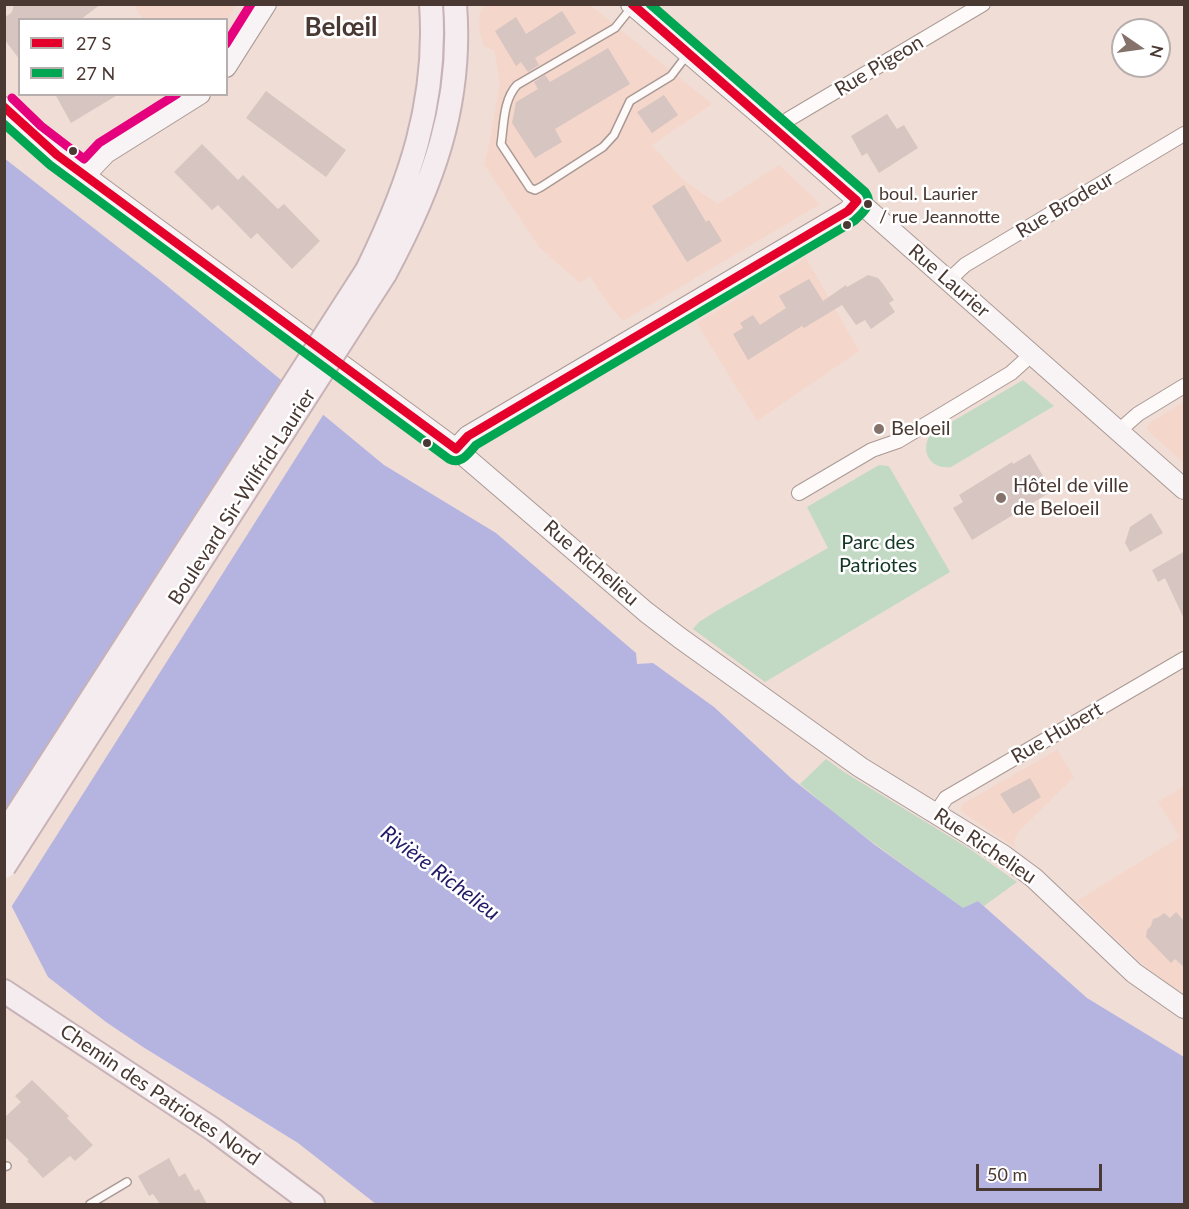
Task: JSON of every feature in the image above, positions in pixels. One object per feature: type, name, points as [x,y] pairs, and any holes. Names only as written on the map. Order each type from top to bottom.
[{"type":"main road","points":[[228,64],[266,4]]},
{"type":"main road","name":"Boulevard Sir-Wilfrid-Laurier","points":[[4,867],[376,272],[418,144],[431,57],[430,4]]},
{"type":"main road","name":"Rue Laurier","points":[[632,5],[779,131],[1185,489]]},
{"type":"main road","name":"Boulevard Sir-Wilfrid-Laurier","points":[[4,834],[376,272],[407,234],[440,150],[451,99],[458,11]]},
{"type":"main road","points":[[85,175],[106,153],[197,96]]},
{"type":"main road","name":"Rue Richelieu","points":[[4,107],[39,140],[85,175],[456,449],[646,612],[680,638],[842,755],[1003,855],[1034,878],[1134,973],[1185,1008]]},
{"type":"main road","points":[[456,449],[468,436],[848,211],[857,201]]},
{"type":"main road","name":"Chemin des Patriotes Nord","points":[[4,991],[214,1130],[313,1204]]},
{"type":"street","name":"Rue Pigeon","points":[[779,131],[789,119],[983,4]]},
{"type":"street","name":"Rue Brodeur","points":[[949,280],[965,265],[1185,134]]},
{"type":"street","points":[[799,493],[872,450],[898,441],[1011,373],[1032,354]]},
{"type":"street","points":[[1120,430],[1138,414],[1185,386]]},
{"type":"street","name":"Rue Hubert","points":[[936,813],[946,798],[1185,660]]},
{"type":"lane","points":[[632,5],[615,28],[517,85],[511,91],[507,101],[501,144],[530,188],[535,190],[541,187],[603,147],[614,135],[630,101],[671,76],[688,54]]},
{"type":"lane","points":[[90,1204],[128,1182]]},
{"type":"shaded area","points":[[134,5],[236,5],[228,18],[142,18]]},
{"type":"shaded area","points":[[484,5],[590,5],[712,104],[652,145],[683,180],[718,204],[779,165],[820,204],[623,321],[609,305],[590,276],[580,283],[539,247],[484,164],[500,82],[494,50],[484,46],[479,29],[480,14]]},
{"type":"shaded area","points":[[806,258],[859,351],[757,421],[697,323]]},
{"type":"shaded area","points":[[1184,402],[1184,463],[1147,428],[1151,422]]},
{"type":"shaded area","points":[[1057,750],[1074,777],[1018,832],[1014,841],[1015,848],[960,810],[963,804]]},
{"type":"shaded area","points":[[1184,786],[1184,993],[1142,964],[1077,901],[1180,837],[1158,802]]},
{"type":"green space","points":[[1023,380],[1054,406],[951,467],[932,462],[926,446],[931,434]]},
{"type":"green space","name":"Parc des Patriotes","points":[[879,465],[890,468],[950,572],[765,682],[693,629],[699,622],[718,610],[828,548],[807,507]]},
{"type":"green space","points":[[826,759],[970,849],[1017,882],[984,906],[978,901],[963,909],[841,819],[800,784]]},
{"type":"water","name":"Rivière Richelieu","points":[[4,158],[160,280],[384,465],[496,533],[636,653],[637,664],[653,663],[714,707],[792,779],[875,845],[963,908],[978,901],[1087,998],[1184,1057],[1184,1204],[376,1204],[298,1143],[143,1047],[106,1022],[48,977],[11,905],[5,899]]},
{"type":"pier","points":[[284,378],[325,412],[10,909],[4,903],[5,816]]},
{"type":"building","points":[[14,4],[101,4],[83,18],[18,18],[18,57],[4,39],[4,18],[12,12]]},
{"type":"building","points":[[562,11],[576,33],[535,58],[539,65],[528,72],[521,62],[516,66],[495,31],[516,17],[526,34]]},
{"type":"building","points":[[608,48],[630,84],[555,129],[562,142],[535,158],[512,123],[516,102],[538,89],[534,82],[545,75],[550,82]]},
{"type":"building","points":[[266,91],[346,150],[326,177],[246,118]]},
{"type":"building","points":[[664,95],[678,115],[652,133],[637,112]]},
{"type":"building","points":[[56,96],[116,96],[71,123]]},
{"type":"building","points":[[887,114],[897,129],[904,125],[918,148],[879,173],[867,153],[862,156],[851,136]]},
{"type":"building","points":[[202,144],[238,180],[243,175],[278,209],[284,204],[320,241],[292,269],[257,233],[251,239],[218,205],[212,210],[174,172]]},
{"type":"building","points":[[684,185],[706,222],[709,220],[722,241],[687,262],[652,206]]},
{"type":"building","points":[[868,275],[878,278],[883,284],[894,300],[889,303],[895,312],[871,329],[865,320],[856,325],[842,305],[804,328],[802,326],[748,360],[733,334],[743,328],[740,323],[753,315],[760,325],[786,308],[779,296],[809,279],[823,301],[846,285],[847,287]]},
{"type":"building","name":"Hôtel de ville de Beloeil","points":[[1030,454],[1052,491],[972,540],[953,508],[963,502],[959,495],[1012,462],[1013,464]]},
{"type":"building","points":[[1151,513],[1163,533],[1130,552],[1125,543],[1130,527]]},
{"type":"building","points":[[1185,551],[1185,621],[1165,578],[1158,582],[1152,570]]},
{"type":"building","points":[[1030,778],[1041,797],[1013,814],[1000,794]]},
{"type":"building","points":[[1176,912],[1185,922],[1185,968],[1175,959],[1171,963],[1146,937],[1153,919],[1164,913],[1170,918]]},
{"type":"building","points":[[32,1080],[69,1116],[67,1118],[93,1145],[75,1161],[70,1156],[43,1178],[27,1161],[29,1160],[4,1136],[4,1118],[21,1102],[15,1096]]},
{"type":"building","points":[[169,1158],[179,1177],[185,1173],[195,1191],[199,1189],[207,1204],[160,1204],[153,1194],[149,1196],[138,1176]]},
{"type":"transit line","points":[[228,41],[251,4]]},
{"type":"transit line","points":[[4,107],[57,155],[456,449],[468,436],[848,211],[857,201],[632,4]]},
{"type":"transit line","points":[[4,124],[50,165],[449,459],[457,461],[464,458],[476,445],[854,221],[868,204],[865,192],[650,4]]},
{"type":"transit line","points":[[12,98],[41,126],[84,159],[99,143],[174,96]]},
{"type":"place","name":"boul. Laurier / rue Jeannotte","points":[[868,204]]},
{"type":"place","name":"Beloeil","points":[[879,429]]},
{"type":"place","name":"Hôtel de ville de Beloeil","points":[[1001,498]]},
{"type":"district","name":"Belœil","points":[[341,28]]}]
